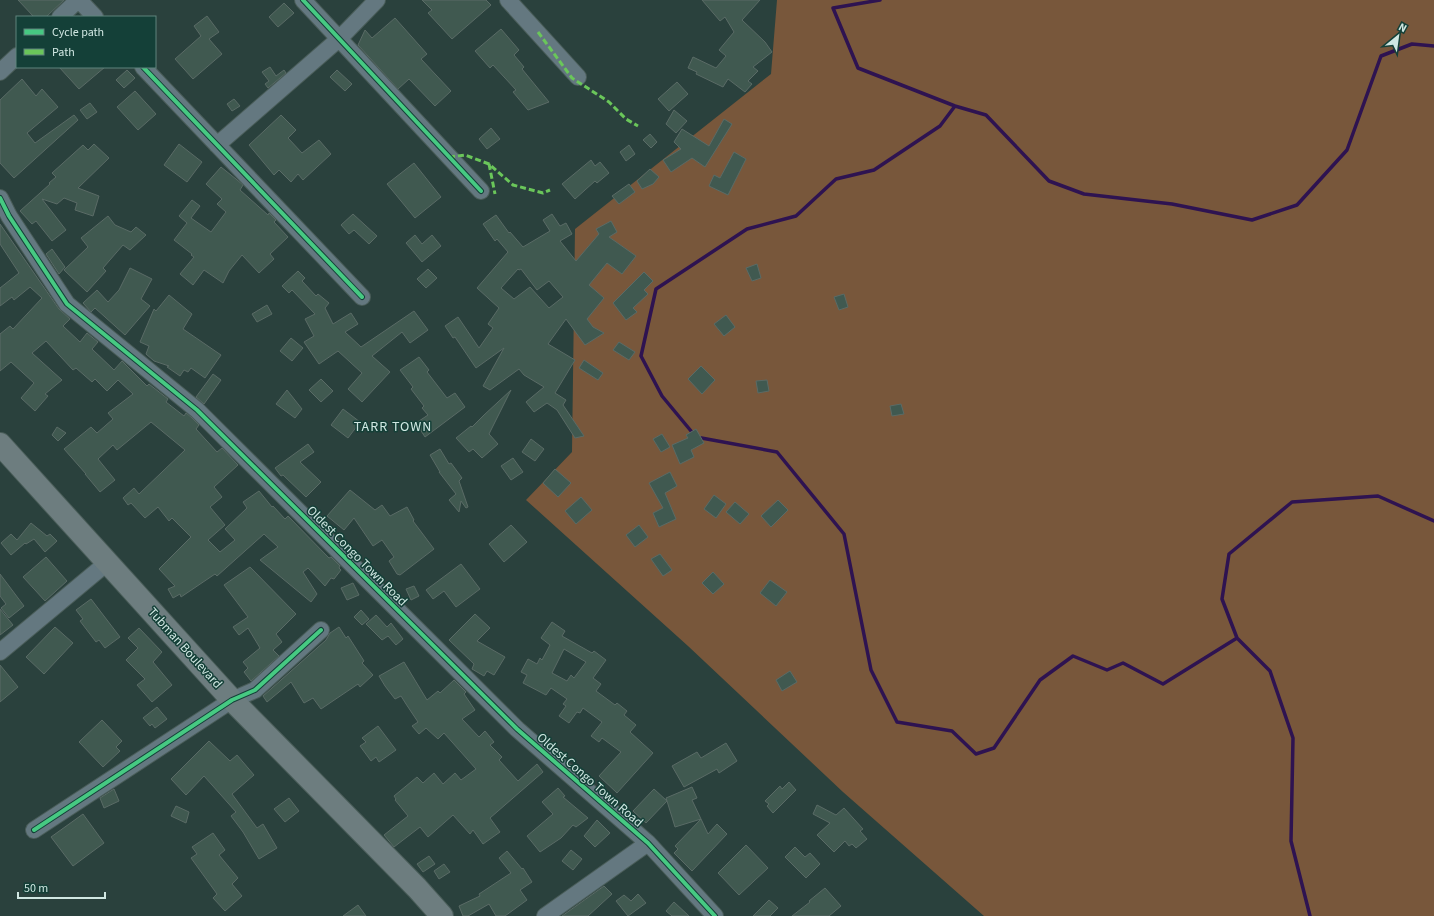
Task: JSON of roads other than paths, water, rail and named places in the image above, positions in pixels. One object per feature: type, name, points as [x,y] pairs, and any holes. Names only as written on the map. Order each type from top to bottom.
[{"type":"highway","name":"Tubman Boulevard","points":[[0,444],[232,700],[417,888],[442,916]]},
{"type":"street","points":[[61,16],[79,0],[94,16]]},
{"type":"street","points":[[303,0],[481,191]]},
{"type":"street","points":[[217,144],[340,38],[377,0]]},
{"type":"street","points":[[508,0],[578,77]]},
{"type":"street","points":[[0,72],[16,57]]},
{"type":"street","points":[[144,68],[362,297]]},
{"type":"street","name":"Oldest Congo Town Road","points":[[0,198],[9,216],[67,304],[197,410],[517,729],[648,843],[715,916]]},
{"type":"street","points":[[0,652],[108,562]]},
{"type":"street","points":[[34,830],[232,700],[255,690],[321,630]]},
{"type":"street","points":[[545,916],[648,843]]},
{"type":"waterway","points":[[880,0],[833,8],[858,68],[955,106],[986,115],[1049,181],[1084,194],[1172,204],[1252,220],[1297,205],[1347,150],[1381,56],[1412,44],[1434,46]]},
{"type":"waterway","points":[[955,106],[940,126],[874,170],[836,179],[796,216],[747,229],[656,289],[641,356],[662,396],[696,437],[777,452],[844,534],[871,670],[897,722],[952,731],[976,754],[994,748],[1040,680],[1073,656],[1107,670],[1123,663],[1163,684],[1237,638]]},
{"type":"waterway","points":[[1310,916],[1291,841],[1293,738],[1270,671],[1237,638],[1222,599],[1229,554],[1292,502],[1378,496],[1434,521]]},
{"type":"district","name":"TARR TOWN","points":[[393,427]]}]
